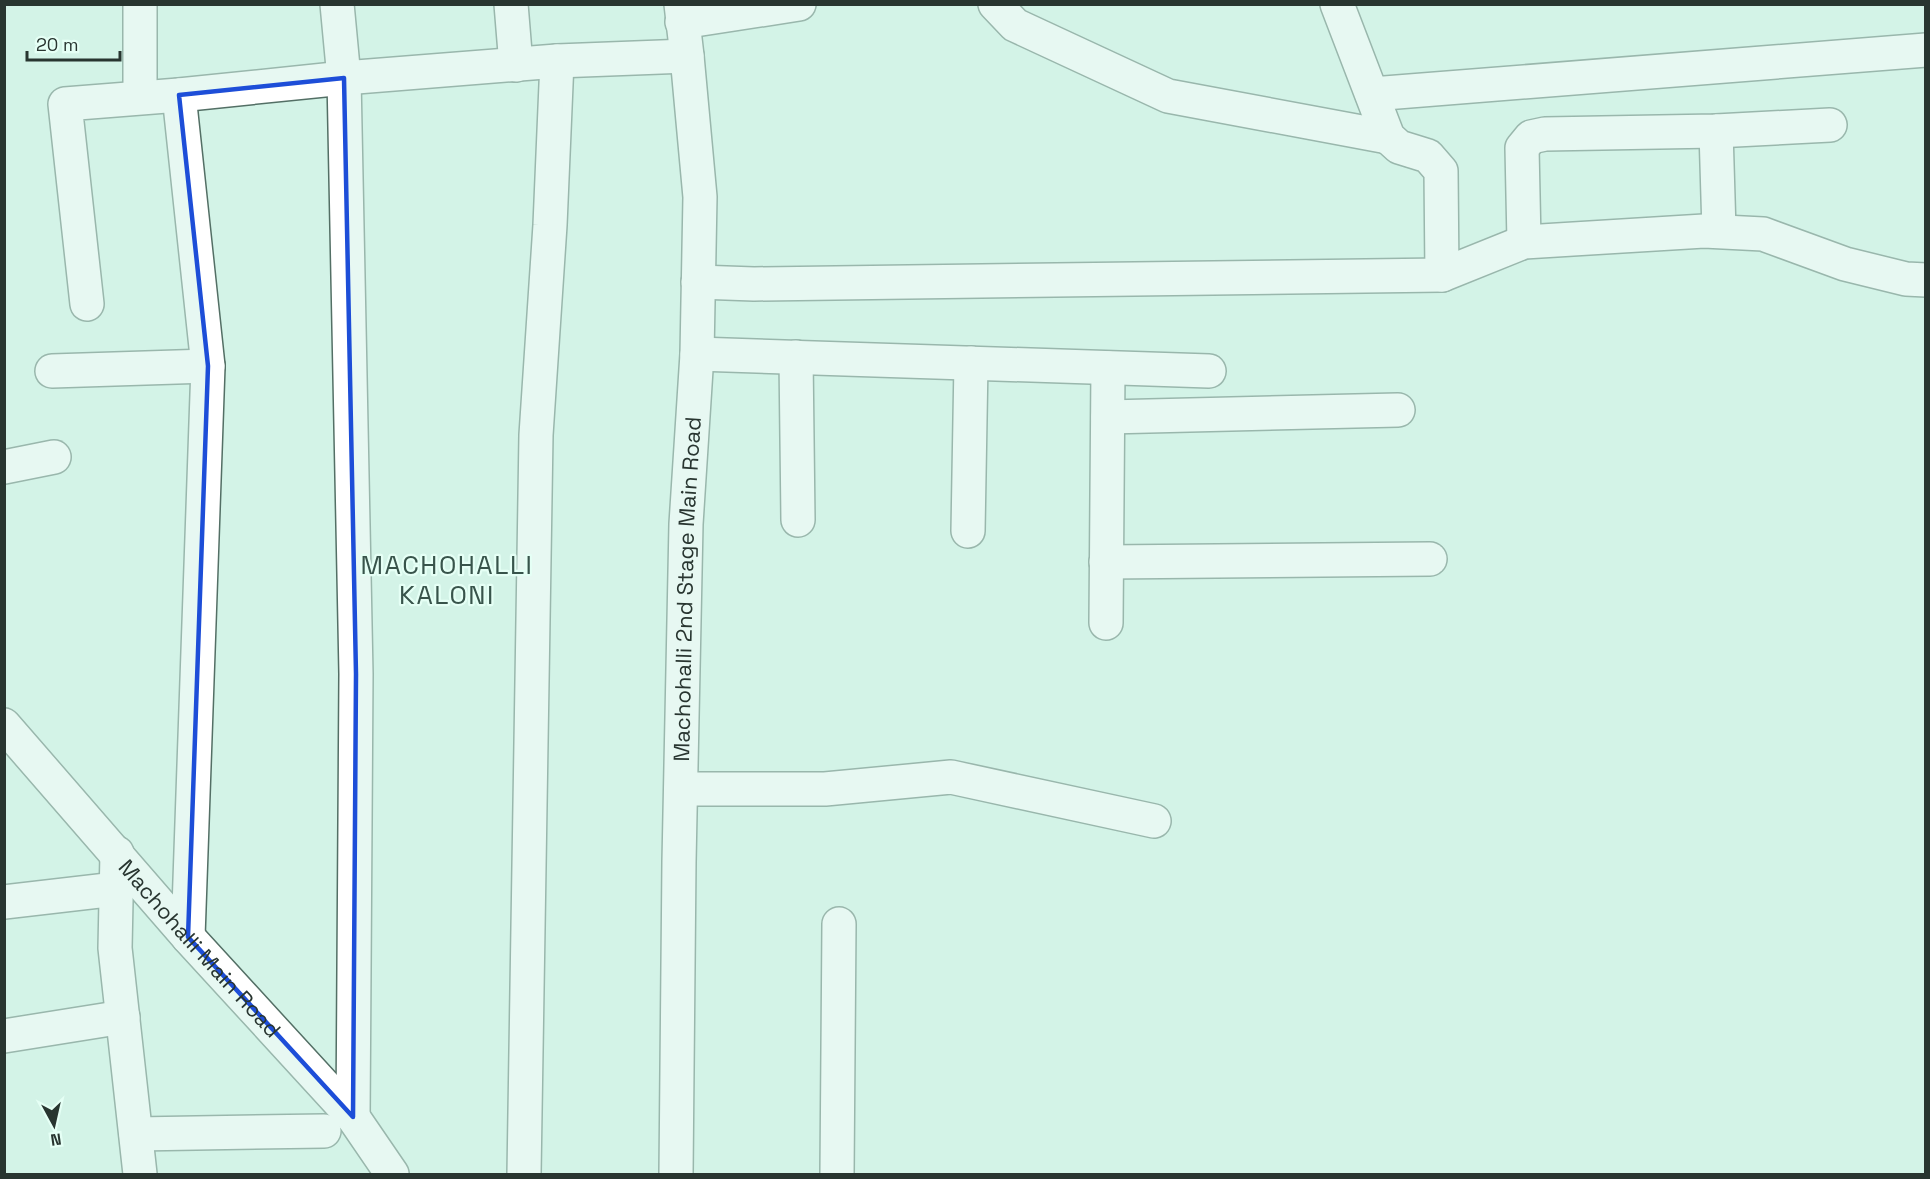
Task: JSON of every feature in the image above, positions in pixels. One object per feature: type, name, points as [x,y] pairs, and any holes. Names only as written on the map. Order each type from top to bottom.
[{"type":"street","points":[[140,4],[141,97]]},
{"type":"street","points":[[337,4],[344,78],[356,674],[353,1117]]},
{"type":"street","points":[[511,4],[516,65]]},
{"type":"street","points":[[681,13],[799,4]]},
{"type":"street","points":[[995,4],[1015,25],[1168,96],[1388,137],[1400,147],[1428,156],[1441,171],[1442,275]]},
{"type":"street","points":[[1337,4],[1388,137]]},
{"type":"street","name":"Machohalli 2nd Stage Main Road","points":[[676,1174],[686,524],[697,354],[700,197],[681,13]]},
{"type":"street","points":[[1372,94],[1926,50]]},
{"type":"street","points":[[87,304],[65,104],[557,61],[687,56]]},
{"type":"street","points":[[524,1174],[536,435],[550,225],[557,61]]},
{"type":"street","points":[[179,95],[208,366],[188,937]]},
{"type":"street","points":[[1524,242],[1522,148],[1531,137],[1545,134],[1716,131],[1830,125]]},
{"type":"street","points":[[1716,131],[1719,231]]},
{"type":"street","points":[[698,282],[754,284],[1442,275],[1524,242],[1704,231],[1763,234],[1845,264],[1906,279],[1926,280]]},
{"type":"street","points":[[697,354],[1209,371]]},
{"type":"street","points":[[796,357],[798,520]]},
{"type":"street","points":[[968,531],[971,363]]},
{"type":"street","points":[[52,371],[208,366]]},
{"type":"street","points":[[1106,623],[1108,368]]},
{"type":"street","points":[[1108,417],[1398,410]]},
{"type":"street","points":[[4,467],[54,457]]},
{"type":"street","points":[[1106,562],[1430,559]]},
{"type":"street","name":"Machohalli Main Road","points":[[4,725],[188,937],[353,1117],[392,1174]]},
{"type":"street","points":[[681,789],[825,789],[951,777],[1155,821]]},
{"type":"street","points":[[117,853],[115,948],[135,1134],[132,1173]]},
{"type":"street","points":[[4,902],[116,889]]},
{"type":"street","points":[[837,1174],[839,924]]},
{"type":"street","points":[[4,1036],[123,1017]]},
{"type":"street","points":[[135,1134],[324,1131]]},
{"type":"highlighted area","points":[[344,78],[356,674],[353,1117],[188,937],[208,366],[179,95]]},
{"type":"district","name":"MACHOHALLI KALONI","points":[[447,580]]}]
